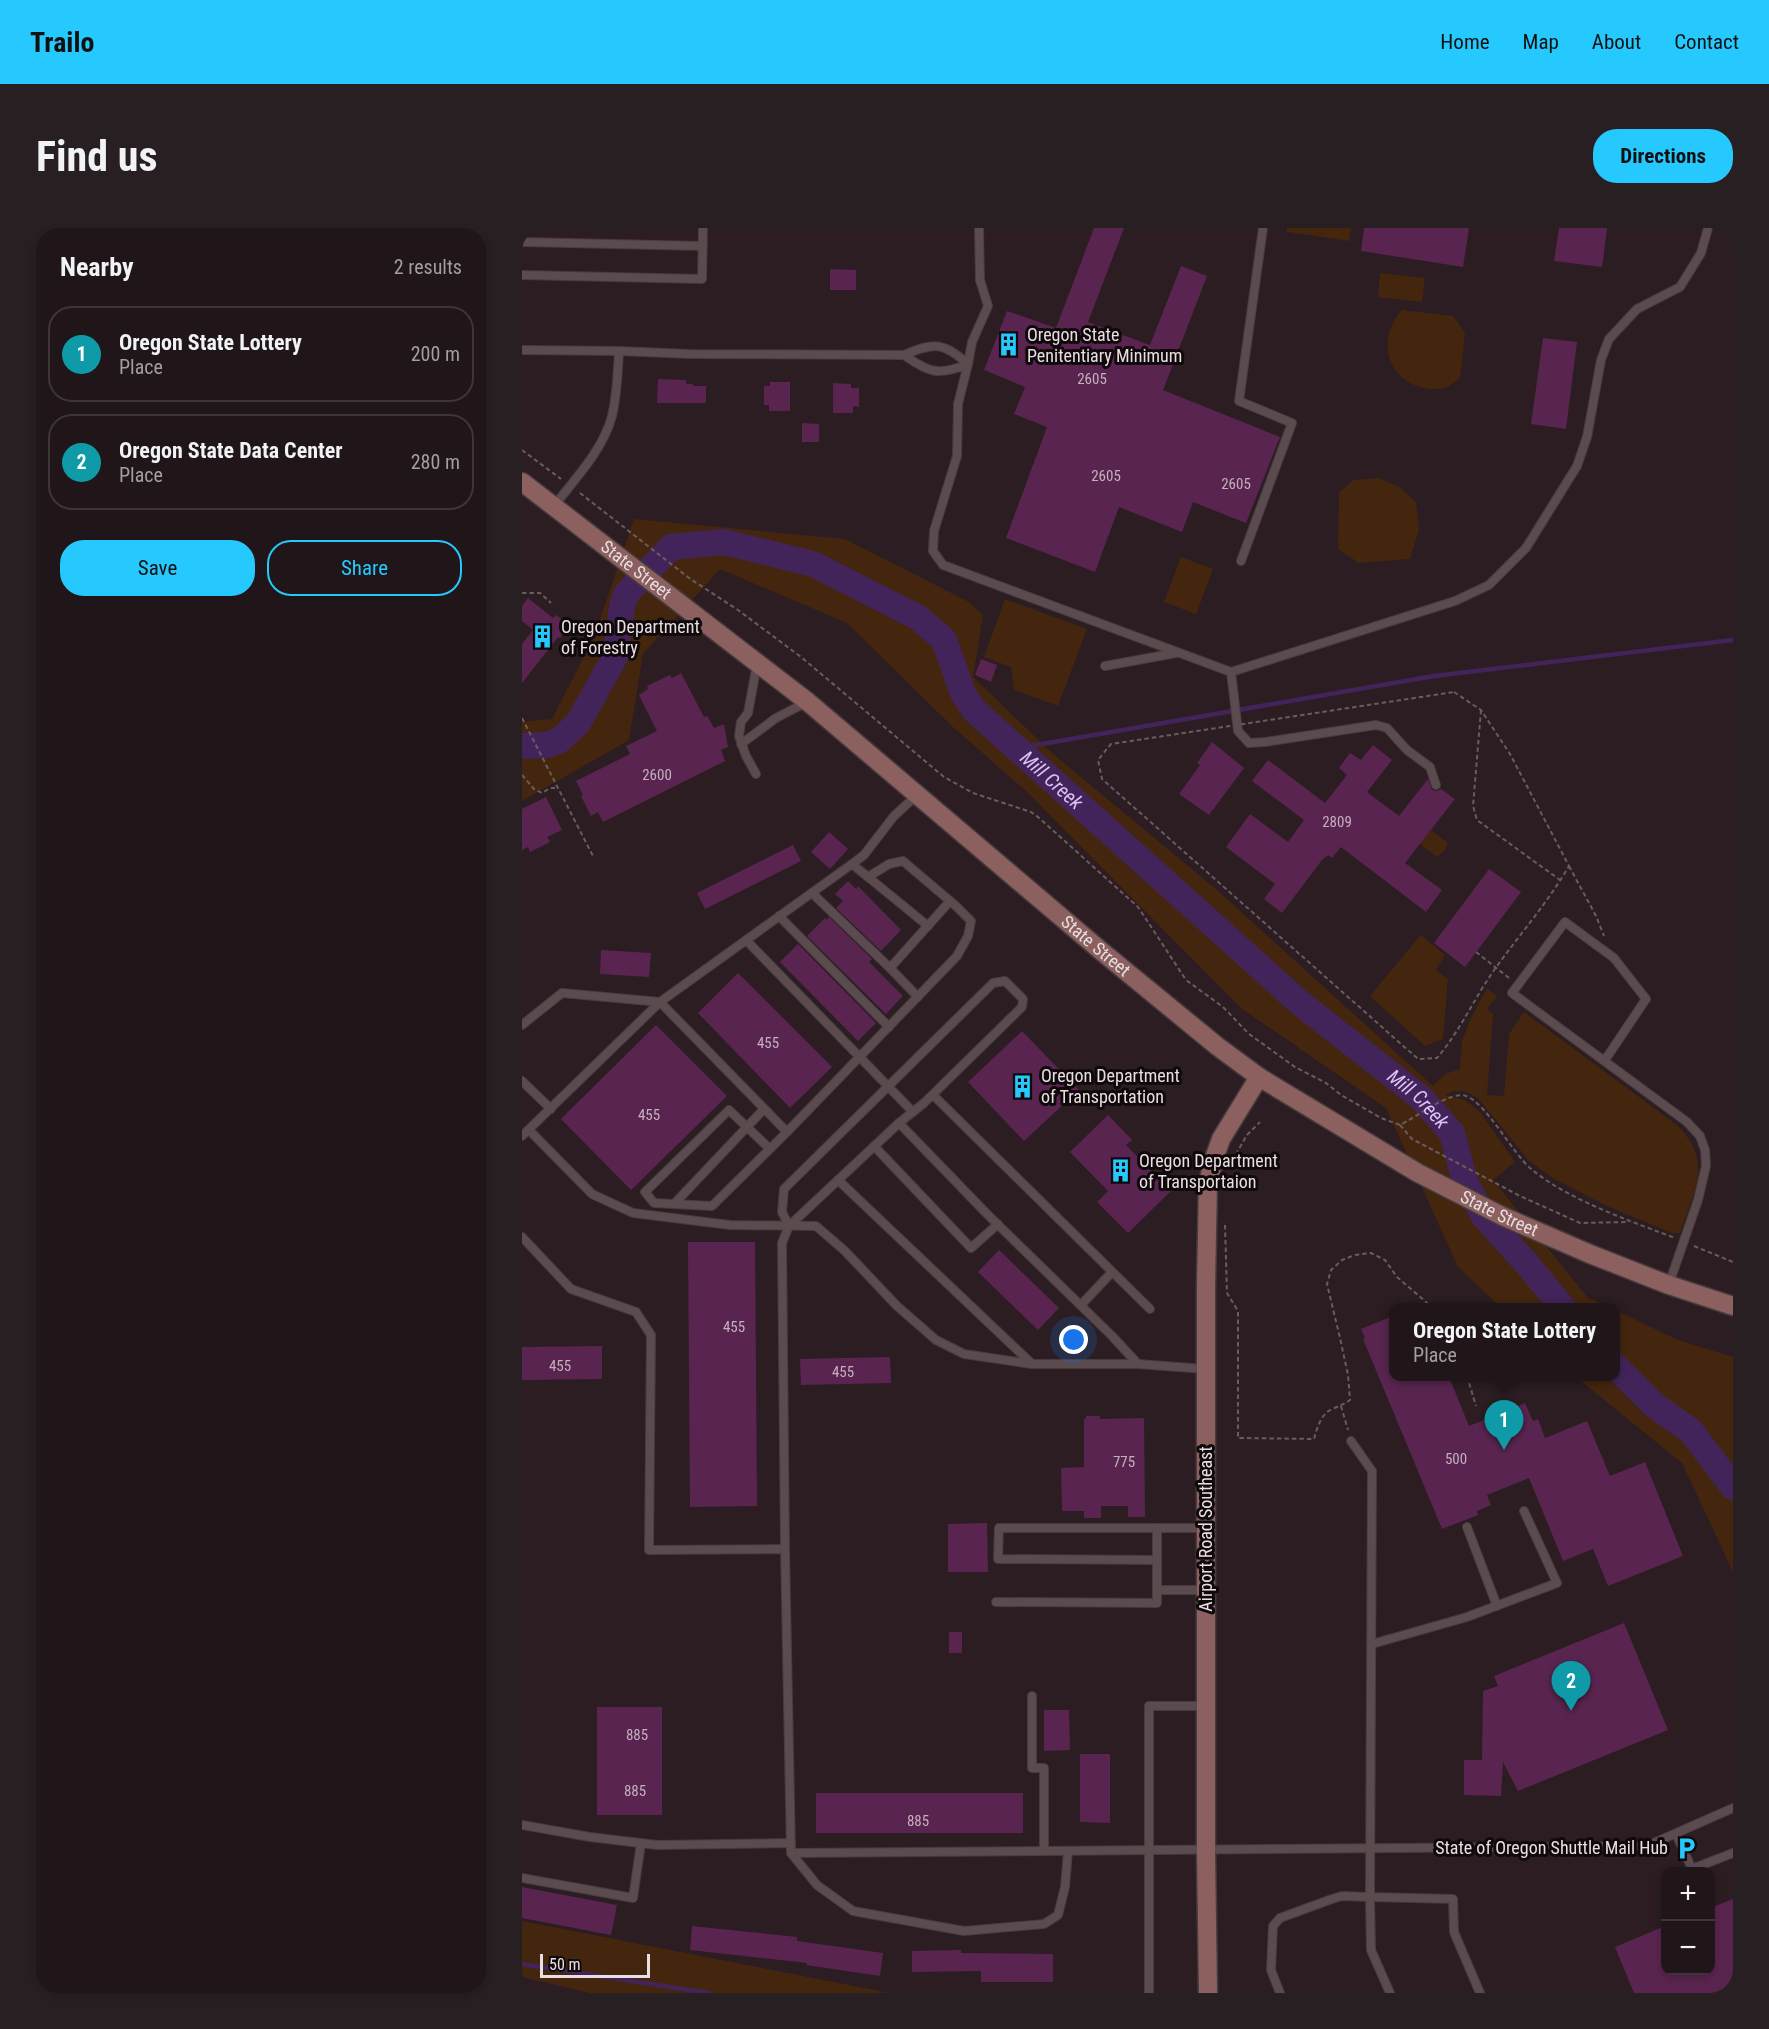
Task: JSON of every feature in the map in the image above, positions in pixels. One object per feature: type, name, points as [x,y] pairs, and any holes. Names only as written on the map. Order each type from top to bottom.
[{"type":"main road","name":"State Street","points":[[522,482],[808,702],[1100,950],[1217,1046],[1259,1077],[1418,1173],[1545,1236],[1669,1285],[1733,1306]]},
{"type":"main road","name":"Airport Road Southeast","points":[[1208,1993],[1206,1369],[1208,1182],[1212,1162],[1221,1139],[1259,1077]]},
{"type":"lane","points":[[522,275],[702,279],[703,228]]},
{"type":"lane","points":[[979,228],[980,280],[988,306],[972,342],[958,404],[957,456],[934,531],[933,551],[943,565],[1231,672],[1455,601],[1489,585],[1526,548],[1577,466],[1587,437],[1601,360],[1608,339],[1637,309],[1680,287],[1701,253],[1708,228]]},
{"type":"lane","points":[[1241,561],[1292,423],[1239,401],[1263,228]]},
{"type":"lane","points":[[522,242],[703,246]]},
{"type":"lane","points":[[522,350],[689,354],[904,355],[926,345],[950,348],[968,364]]},
{"type":"lane","points":[[554,507],[597,449],[612,418],[618,387],[619,351]]},
{"type":"lane","points":[[904,355],[921,367],[947,373],[968,364]]},
{"type":"lane","points":[[1105,666],[1178,653]]},
{"type":"lane","points":[[756,774],[739,736],[741,723],[748,713],[757,662]]},
{"type":"lane","points":[[1231,672],[1238,731],[1249,743],[1376,725],[1387,728],[1407,750],[1430,767],[1436,785]]},
{"type":"lane","points":[[741,744],[776,718],[808,702]]},
{"type":"lane","points":[[522,1136],[660,1002],[864,855],[894,816],[918,794]]},
{"type":"lane","points":[[770,1149],[729,1110],[645,1192],[654,1203],[712,1206],[770,1149],[787,1132],[957,956],[968,936],[970,921],[950,901],[903,861],[889,864],[868,877]]},
{"type":"lane","points":[[852,864],[928,926]]},
{"type":"lane","points":[[812,893],[918,996]]},
{"type":"lane","points":[[890,968],[950,901]]},
{"type":"lane","points":[[779,916],[889,1027]]},
{"type":"lane","points":[[1605,1060],[1646,999],[1614,958],[1565,922],[1512,993],[1687,1122],[1700,1136],[1705,1150],[1706,1166],[1698,1200],[1669,1285]]},
{"type":"lane","points":[[746,940],[913,1112]]},
{"type":"lane","points":[[789,1226],[782,1212],[784,1188],[993,983],[1005,981],[1023,999],[1022,1007],[933,1095],[899,1123],[789,1226],[782,1243],[791,1853],[817,1885],[853,1911],[964,1931],[1044,1923],[1058,1915],[1065,1887],[1068,1851]]},
{"type":"lane","points":[[522,1025],[562,993],[660,1002],[787,1132]]},
{"type":"lane","points":[[522,1081],[551,1109]]},
{"type":"lane","points":[[933,1095],[1150,1309]]},
{"type":"lane","points":[[674,1204],[764,1109]]},
{"type":"lane","points":[[899,1123],[1138,1364]]},
{"type":"lane","points":[[529,1130],[592,1194],[633,1213],[730,1225],[816,1226],[845,1251],[897,1306],[936,1340],[964,1354],[1031,1364],[1138,1364],[1206,1369]]},
{"type":"lane","points":[[874,1146],[971,1248],[998,1224]]},
{"type":"lane","points":[[838,1180],[1031,1364]]},
{"type":"lane","points":[[522,1237],[571,1288],[636,1312],[651,1335],[649,1550],[785,1549]]},
{"type":"lane","points":[[1081,1305],[1112,1272]]},
{"type":"lane","points":[[1351,1442],[1372,1471],[1371,1950],[1390,1993]]},
{"type":"lane","points":[[1372,1644],[1467,1617],[1557,1583],[1524,1511]]},
{"type":"lane","points":[[1467,1527],[1497,1606]]},
{"type":"lane","points":[[1157,1560],[998,1559],[999,1528],[1207,1528]]},
{"type":"lane","points":[[996,1602],[1157,1603],[1157,1529]]},
{"type":"lane","points":[[1157,1590],[1207,1590]]},
{"type":"lane","points":[[1032,1696],[1032,1768],[1044,1768],[1044,1851]]},
{"type":"lane","points":[[1149,1993],[1149,1706],[1206,1706]]},
{"type":"lane","points":[[791,1853],[1647,1846],[1733,1808]]},
{"type":"lane","points":[[522,1825],[590,1837],[657,1845],[791,1843]]},
{"type":"lane","points":[[1676,1834],[1692,1869],[1733,1854]]},
{"type":"lane","points":[[522,1878],[633,1898],[641,1843]]},
{"type":"lane","points":[[1280,1993],[1271,1970],[1273,1926],[1280,1918],[1342,1896],[1453,1899],[1454,1932],[1480,1993]]},
{"type":"path","points":[[628,530],[689,578],[738,610],[792,651],[899,738],[928,766],[957,786],[999,803],[1031,812],[1038,817],[1138,907],[1186,980],[1224,1007],[1249,1034],[1295,1067],[1326,1083],[1341,1095],[1381,1118],[1400,1125],[1412,1139],[1520,1196],[1580,1223],[1632,1222]]},
{"type":"path","points":[[522,592],[540,593],[551,603]]},
{"type":"path","points":[[1569,866],[1495,968],[1450,1043],[1437,1058],[1418,1059],[1102,779],[1098,760],[1111,744],[1237,722],[1454,692],[1480,710],[1510,754],[1596,916],[1614,958]]},
{"type":"path","points":[[1480,710],[1473,806],[1477,820],[1560,880]]},
{"type":"path","points":[[523,720],[594,858]]},
{"type":"path","points":[[522,775],[534,789],[542,793],[550,788],[558,788]]},
{"type":"path","points":[[1476,952],[1518,985]]},
{"type":"path","points":[[1400,1125],[1452,1096],[1466,1096],[1473,1100],[1518,1156],[1537,1173],[1563,1190],[1632,1222],[1733,1262]]},
{"type":"path","points":[[1232,1160],[1247,1135],[1260,1122]]},
{"type":"path","points":[[1224,1217],[1227,1293],[1238,1311],[1238,1438],[1314,1439],[1325,1413],[1341,1407],[1350,1400],[1340,1338],[1327,1284],[1331,1270],[1342,1260],[1355,1255],[1371,1253],[1385,1260],[1397,1277],[1426,1303]]},
{"type":"path","points":[[1468,1381],[1476,1406]]},
{"type":"path","points":[[1341,1407],[1351,1442]]},
{"type":"shaded area","points":[[1287,228],[1351,228],[1349,241],[1287,232]]},
{"type":"shaded area","points":[[1380,273],[1425,278],[1422,302],[1378,297]]},
{"type":"shaded area","points":[[1402,310],[1453,316],[1465,333],[1460,378],[1446,387],[1428,389],[1412,384],[1395,369],[1390,360],[1388,340],[1390,329]]},
{"type":"shaded area","points":[[1379,478],[1399,487],[1416,502],[1419,529],[1410,559],[1359,563],[1338,549],[1339,492],[1354,480]]},
{"type":"shaded area","points":[[634,519],[845,539],[969,602],[983,615],[973,677],[1052,753],[1217,890],[1433,1086],[1445,1074],[1460,1069],[1462,1041],[1487,988],[1497,996],[1487,1009],[1493,1014],[1487,1095],[1504,1096],[1509,1034],[1524,1012],[1677,1125],[1695,1152],[1698,1164],[1695,1190],[1680,1233],[1672,1233],[1605,1205],[1556,1180],[1529,1161],[1478,1098],[1464,1091],[1454,1091],[1445,1095],[1465,1100],[1480,1112],[1515,1162],[1493,1180],[1588,1298],[1600,1303],[1496,1303],[1458,1267],[1386,1108],[1241,1008],[1027,792],[954,728],[847,623],[720,569],[643,654],[629,740],[522,801],[522,722],[552,719],[594,637]]},
{"type":"shaded area","points":[[1181,557],[1213,569],[1196,614],[1164,602]]},
{"type":"shaded area","points":[[1005,599],[1087,629],[1058,706],[1014,690],[1011,667],[984,657]]},
{"type":"shaded area","points":[[1431,830],[1448,843],[1445,850],[1437,857],[1420,844]]},
{"type":"shaded area","points":[[1421,935],[1445,955],[1436,970],[1448,979],[1443,1039],[1425,1046],[1370,996]]},
{"type":"shaded area","points":[[1620,1312],[1678,1340],[1733,1357],[1733,1572],[1682,1463],[1581,1381],[1620,1381]]},
{"type":"shaded area","points":[[522,1921],[890,1993],[590,1993],[522,1977]]},
{"type":"building","points":[[1094,228],[1124,228],[1088,322],[1150,345],[1181,266],[1207,276],[1163,390],[1280,437],[1246,523],[1193,502],[1182,532],[1119,507],[1095,572],[1006,538],[1047,427],[1014,414],[1025,387],[984,370],[1007,311],[1056,328]]},
{"type":"building","points":[[1364,228],[1469,228],[1463,267],[1361,251]]},
{"type":"building","points":[[1559,228],[1607,228],[1602,267],[1554,261]]},
{"type":"building","points":[[830,269],[856,270],[856,290],[830,290]]},
{"type":"building","points":[[1543,338],[1577,342],[1566,429],[1531,424]]},
{"type":"building","points":[[658,379],[686,380],[686,384],[706,386],[706,403],[657,403]]},
{"type":"building","points":[[770,382],[790,382],[790,411],[769,411],[769,405],[764,405],[764,386],[770,386]]},
{"type":"building","points":[[833,383],[851,384],[851,388],[859,388],[859,407],[853,406],[853,413],[833,413]]},
{"type":"building","points":[[802,423],[819,424],[819,442],[802,442]]},
{"type":"building","name":"Oregon Department of Forestry","points":[[528,598],[553,618],[556,615],[569,624],[522,683],[522,644],[533,630],[522,621],[522,606]]},
{"type":"building","points":[[981,659],[997,665],[991,682],[975,675]]},
{"type":"building","name":"Oregon Department of Forestry","points":[[681,673],[704,717],[707,716],[714,728],[724,724],[728,747],[721,750],[725,761],[603,822],[598,812],[591,816],[576,781],[630,754],[626,746],[657,731],[639,695],[648,689],[647,686],[670,675],[672,678]]},
{"type":"building","points":[[1212,742],[1244,768],[1209,815],[1179,794],[1200,765],[1197,763]]},
{"type":"building","points":[[1373,745],[1392,760],[1367,792],[1399,816],[1428,779],[1432,790],[1441,789],[1455,799],[1405,863],[1442,890],[1426,912],[1341,847],[1332,858],[1328,855],[1322,860],[1282,913],[1264,899],[1275,884],[1226,847],[1250,814],[1288,842],[1304,820],[1252,781],[1268,760],[1325,803],[1347,775],[1339,768],[1350,753],[1361,760]]},
{"type":"building","points":[[546,797],[562,830],[547,837],[550,842],[530,852],[528,847],[522,850],[522,809]]},
{"type":"building","points":[[829,832],[848,849],[830,869],[811,852]]},
{"type":"building","points":[[793,845],[801,861],[705,909],[697,893]]},
{"type":"building","points":[[1489,869],[1521,892],[1465,967],[1434,943]]},
{"type":"building","points":[[848,881],[856,889],[858,886],[901,930],[881,951],[836,908],[843,901],[835,894]]},
{"type":"building","points":[[829,917],[872,959],[869,962],[903,996],[886,1014],[807,936],[825,918],[826,920]]},
{"type":"building","points":[[798,944],[876,1023],[858,1041],[780,962]]},
{"type":"building","points":[[601,950],[651,953],[649,977],[600,974]]},
{"type":"building","points":[[738,973],[832,1067],[790,1108],[698,1013]]},
{"type":"building","points":[[656,1025],[727,1096],[631,1190],[561,1119]]},
{"type":"building","name":"Oregon Department of Transportation","points":[[1022,1031],[1079,1090],[1024,1141],[968,1082]]},
{"type":"building","name":"Oregon Department of Transportaion","points":[[1108,1115],[1132,1140],[1126,1145],[1171,1191],[1128,1233],[1097,1202],[1108,1191],[1070,1152]]},
{"type":"building","points":[[688,1242],[755,1242],[757,1506],[690,1507]]},
{"type":"building","points":[[999,1250],[1059,1308],[1038,1330],[978,1272]]},
{"type":"building","points":[[1389,1318],[1389,1381],[1451,1381],[1469,1426],[1525,1403],[1533,1421],[1538,1419],[1545,1438],[1587,1421],[1610,1476],[1645,1462],[1683,1556],[1608,1586],[1593,1549],[1563,1561],[1529,1478],[1487,1495],[1491,1505],[1477,1511],[1478,1515],[1442,1529],[1363,1339],[1365,1338],[1361,1329]]},
{"type":"building","points":[[602,1346],[602,1379],[522,1380],[522,1347]]},
{"type":"building","points":[[890,1357],[891,1383],[801,1385],[800,1359]]},
{"type":"building","points":[[1086,1416],[1100,1416],[1100,1419],[1144,1418],[1145,1517],[1128,1517],[1128,1506],[1101,1506],[1101,1518],[1084,1518],[1084,1511],[1062,1511],[1061,1468],[1084,1467],[1084,1419]]},
{"type":"building","points":[[987,1523],[988,1572],[948,1572],[948,1524]]},
{"type":"building","points":[[1624,1623],[1668,1730],[1518,1791],[1503,1762],[1501,1796],[1464,1795],[1464,1760],[1482,1760],[1483,1691],[1498,1686],[1494,1676]]},
{"type":"building","points":[[949,1632],[962,1632],[962,1653],[949,1653]]},
{"type":"building","points":[[597,1707],[662,1707],[662,1815],[597,1815]]},
{"type":"building","points":[[1044,1710],[1069,1710],[1070,1750],[1044,1751]]},
{"type":"building","points":[[1080,1754],[1110,1754],[1110,1823],[1080,1822]]},
{"type":"building","points":[[816,1793],[1023,1793],[1023,1833],[816,1833]]},
{"type":"building","points":[[522,1887],[617,1905],[611,1935],[522,1918]]},
{"type":"building","points":[[1733,1899],[1733,1993],[1634,1993],[1615,1947],[1661,1928],[1661,1975],[1715,1975],[1715,1906]]},
{"type":"building","points":[[692,1926],[797,1937],[797,1941],[883,1953],[880,1976],[806,1965],[807,1963],[690,1950]]},
{"type":"building","points":[[961,1950],[961,1953],[1053,1954],[1053,1982],[981,1982],[981,1971],[912,1972],[912,1951]]},
{"type":"waterway","name":"Mill Creek","points":[[522,746],[547,745],[560,740],[578,723],[615,657],[626,594],[671,547],[724,542],[813,564],[919,618],[944,640],[963,693],[974,710],[1300,1003],[1420,1097],[1452,1133],[1465,1182],[1483,1215],[1559,1303]]},
{"type":"waterway","points":[[1019,748],[1434,676],[1733,640]]},
{"type":"waterway","name":"Mill Creek","points":[[1620,1371],[1654,1405],[1691,1431],[1733,1487]]},
{"type":"waterway","points":[[522,1964],[709,1993]]},
{"type":"place","name":"Oregon State Penitentiary Minimum","points":[[1009,345]]},
{"type":"place","name":"Oregon Department of Forestry","points":[[543,637]]},
{"type":"place","name":"Oregon Department of Transportation","points":[[1023,1086]]},
{"type":"place","name":"Oregon Department of Transportaion","points":[[1121,1171]]},
{"type":"place","name":"Oregon State Lottery","points":[[1504,1450]]},
{"type":"place","name":"Oregon State Data Center","points":[[1571,1711]]},
{"type":"place","name":"State of Oregon Shuttle Mail Hub","points":[[1686,1848]]}]
